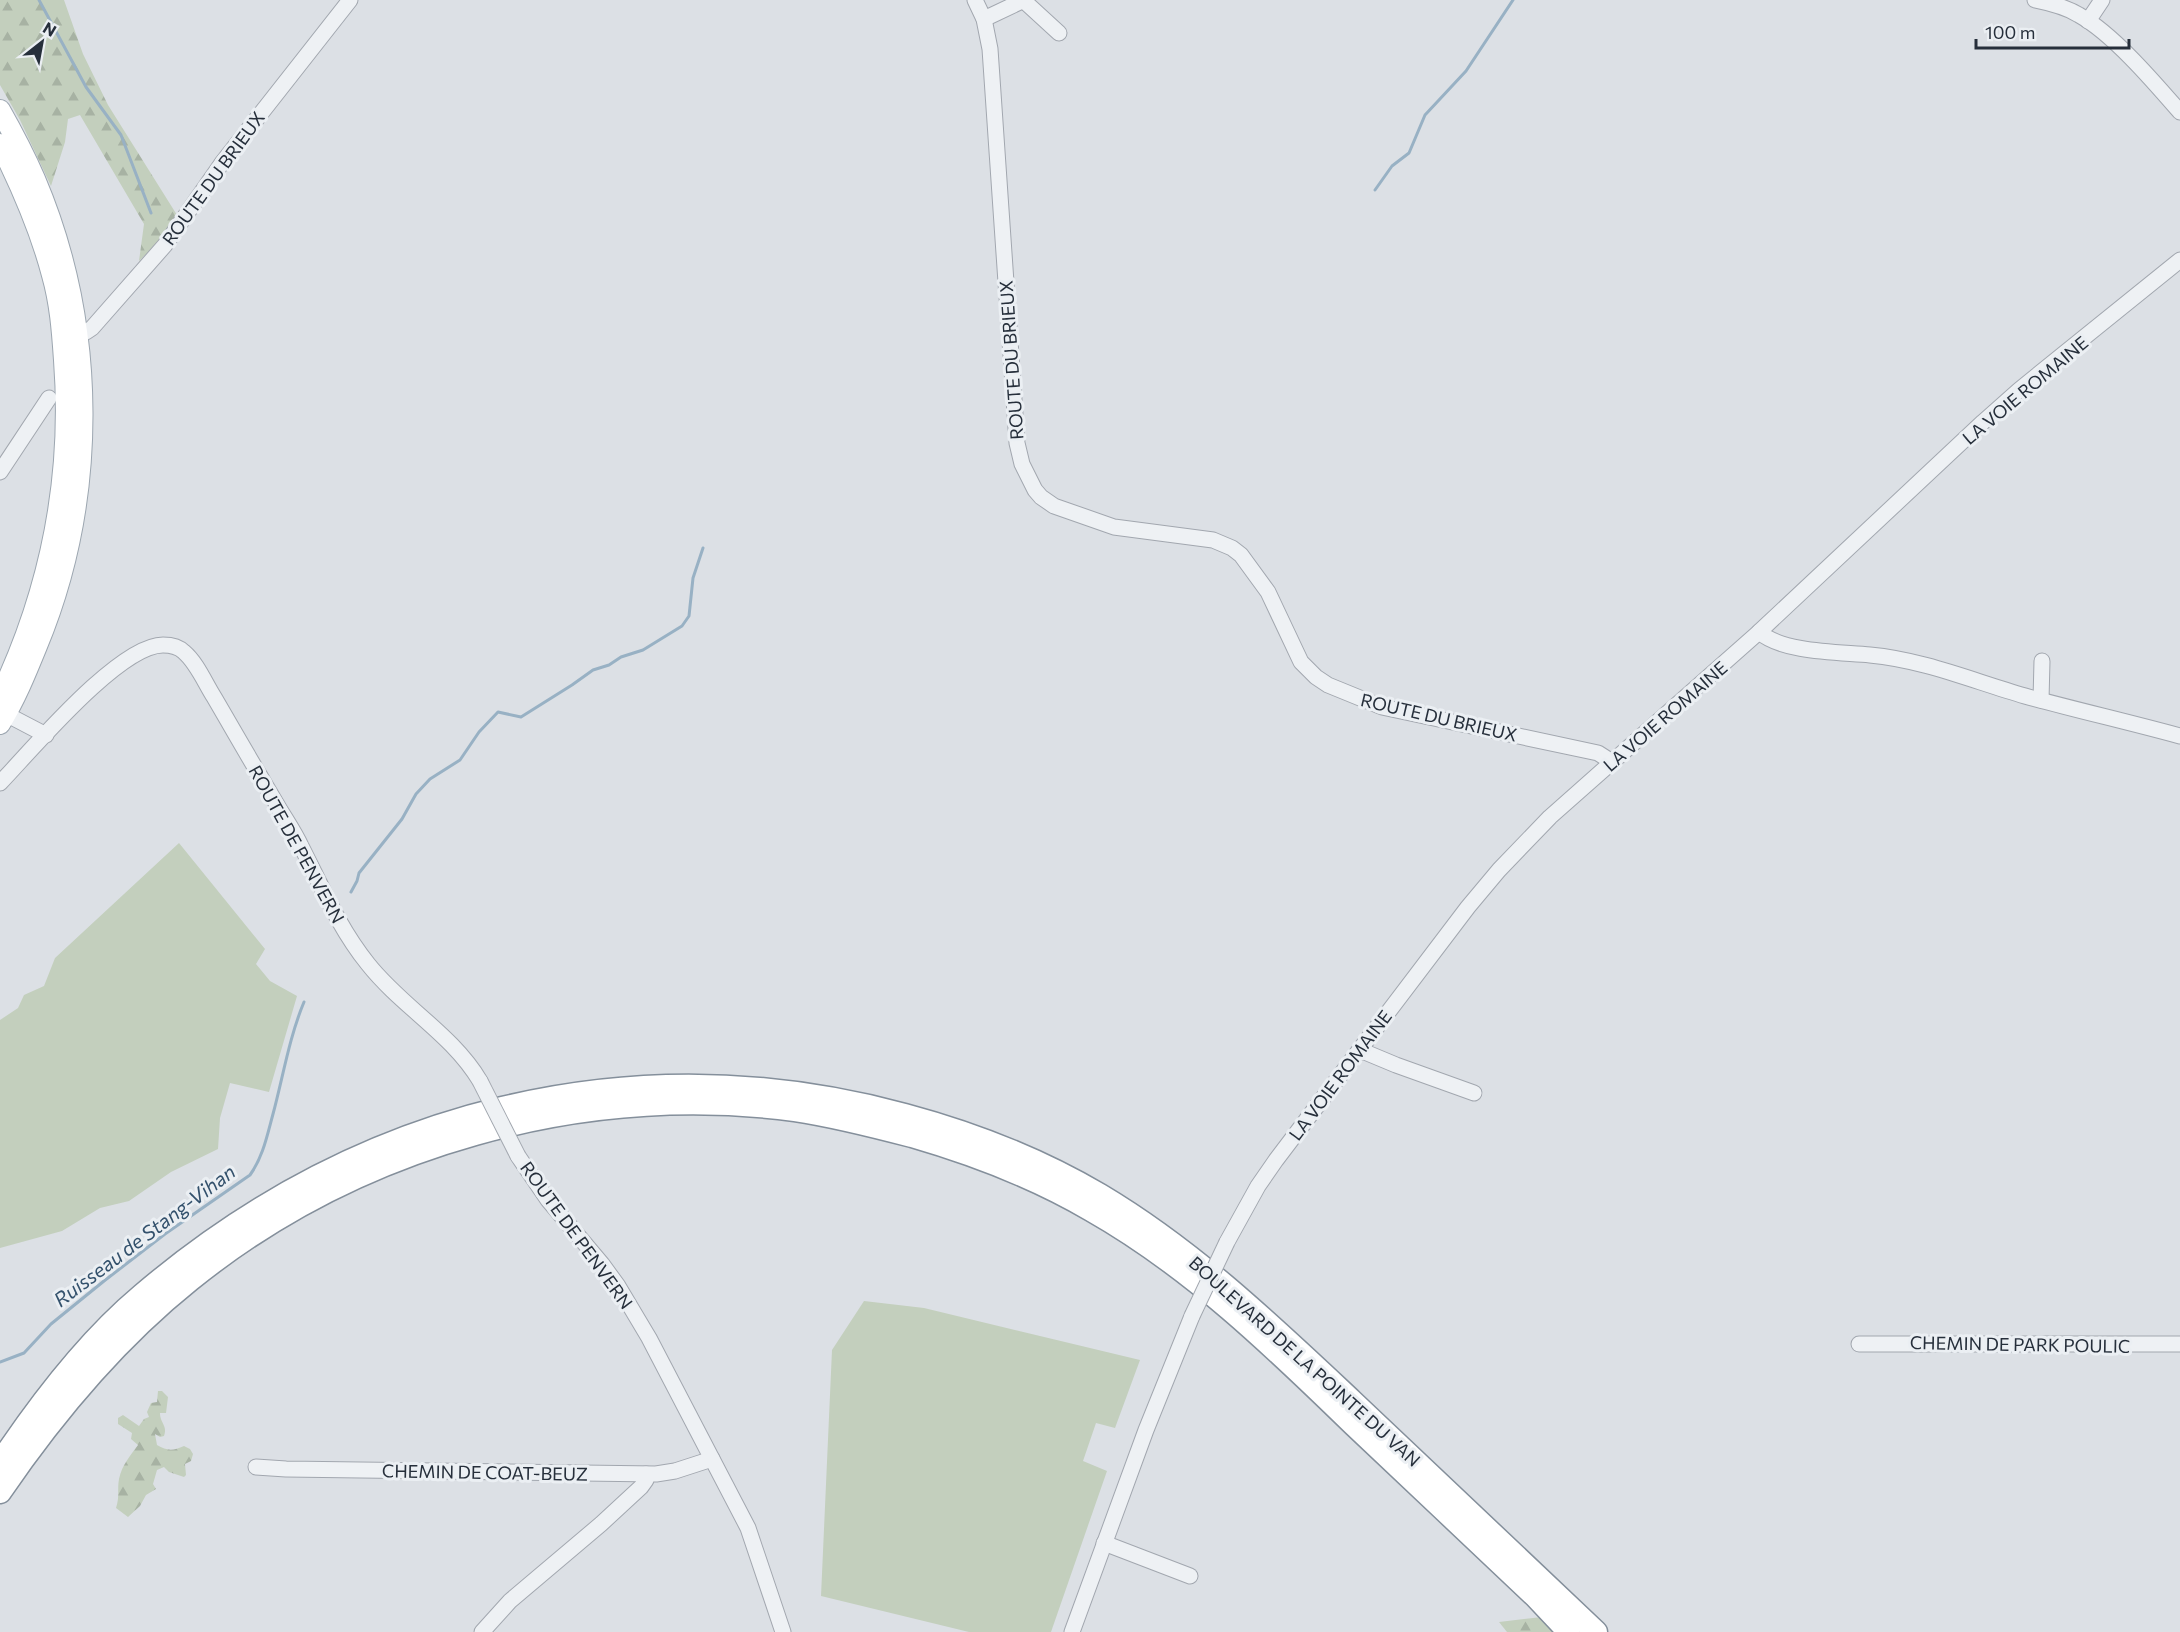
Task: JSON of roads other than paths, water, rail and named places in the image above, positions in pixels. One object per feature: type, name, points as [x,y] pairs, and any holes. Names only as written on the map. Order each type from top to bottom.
[{"type":"highway","name":"BOULEVARD DE LA POINTE DU VAN","points":[[0,1463],[55,1388],[93,1344],[140,1296],[244,1218],[323,1173],[416,1134],[509,1106],[582,1093],[635,1087],[756,1088],[828,1097],[874,1107],[955,1130],[1039,1163],[1077,1182],[1127,1212],[1191,1256],[1246,1302],[1596,1632]]},
{"type":"highway","name":"BOULEVARD DE LA POINTE DU VAN","points":[[0,1492],[39,1437],[81,1384],[130,1333],[166,1300],[218,1259],[281,1218],[352,1179],[413,1153],[466,1137],[568,1113],[665,1104],[764,1107],[839,1118],[964,1152],[1051,1188],[1094,1211],[1144,1243],[1190,1276],[1262,1338],[1535,1596],[1569,1632]]},
{"type":"main road","points":[[0,110],[27,160],[41,195],[63,265],[70,333],[67,432],[59,512],[50,559],[37,605],[2,711]]},
{"type":"main road","points":[[0,144],[26,198],[70,333]]},
{"type":"street","name":"ROUTE DU BRIEUX","points":[[70,333],[93,328],[165,245],[222,163],[350,0]]},
{"type":"street","name":"ROUTE DU BRIEUX","points":[[975,0],[984,19],[990,49],[1017,443],[1022,464],[1041,497],[1065,511],[1114,527],[1195,536],[1232,548],[1250,566],[1264,586],[1279,612],[1301,662],[1316,677],[1336,689],[1382,707],[1590,751],[1602,754],[1612,762]]},
{"type":"street","points":[[984,19],[1023,0],[1059,33]]},
{"type":"street","points":[[2035,0],[2066,9],[2088,21],[2119,47],[2180,112]]},
{"type":"street","points":[[2088,21],[2102,0]]},
{"type":"street","name":"LA VOIE ROMAINE","points":[[1104,1543],[1144,1457],[1176,1353],[1192,1316],[1227,1242],[1266,1174],[1492,878],[1539,828],[1759,633],[1983,422],[2019,390],[2180,260]]},
{"type":"street","points":[[0,472],[49,398]]},
{"type":"street","points":[[1759,633],[1773,641],[1796,646],[1896,658],[1923,664],[2041,700],[2180,736]]},
{"type":"street","name":"ROUTE DE PENVERN","points":[[46,735],[94,686],[131,657],[154,646],[165,645],[182,650],[202,678],[300,844],[352,944],[380,979],[448,1039],[468,1062],[518,1156],[548,1200],[618,1286],[649,1338],[748,1528],[783,1632]]},
{"type":"street","points":[[2041,700],[2042,661]]},
{"type":"street","points":[[0,783],[46,735],[2,711]]},
{"type":"street","points":[[1360,1050],[1474,1093]]},
{"type":"street","name":"CHEMIN DE PARK POULIC","points":[[1859,1344],[2180,1344]]},
{"type":"street","name":"CHEMIN DE COAT-BEUZ","points":[[256,1467],[646,1474],[667,1473],[712,1459]]},
{"type":"street","points":[[482,1632],[510,1601],[641,1487],[646,1480],[646,1474]]},
{"type":"street","points":[[1072,1632],[1104,1543],[1190,1576]]},
{"type":"waterway","points":[[39,0],[86,87],[121,135],[151,213]]},
{"type":"waterway","points":[[1375,190],[1392,166],[1409,153],[1425,115],[1466,71],[1513,0]]},
{"type":"waterway","name":"Ruisseau de Stang-Vihan","points":[[351,892],[359,873],[402,819],[416,794],[430,779],[460,760],[479,732],[498,712],[521,717],[593,670],[643,650],[682,626],[689,616],[693,578],[703,548]]},
{"type":"waterway","name":"Ruisseau de Stang-Vihan","points":[[0,1362],[24,1353],[51,1324],[104,1281],[165,1234],[250,1175],[264,1146],[290,1044],[304,1002]]}]
